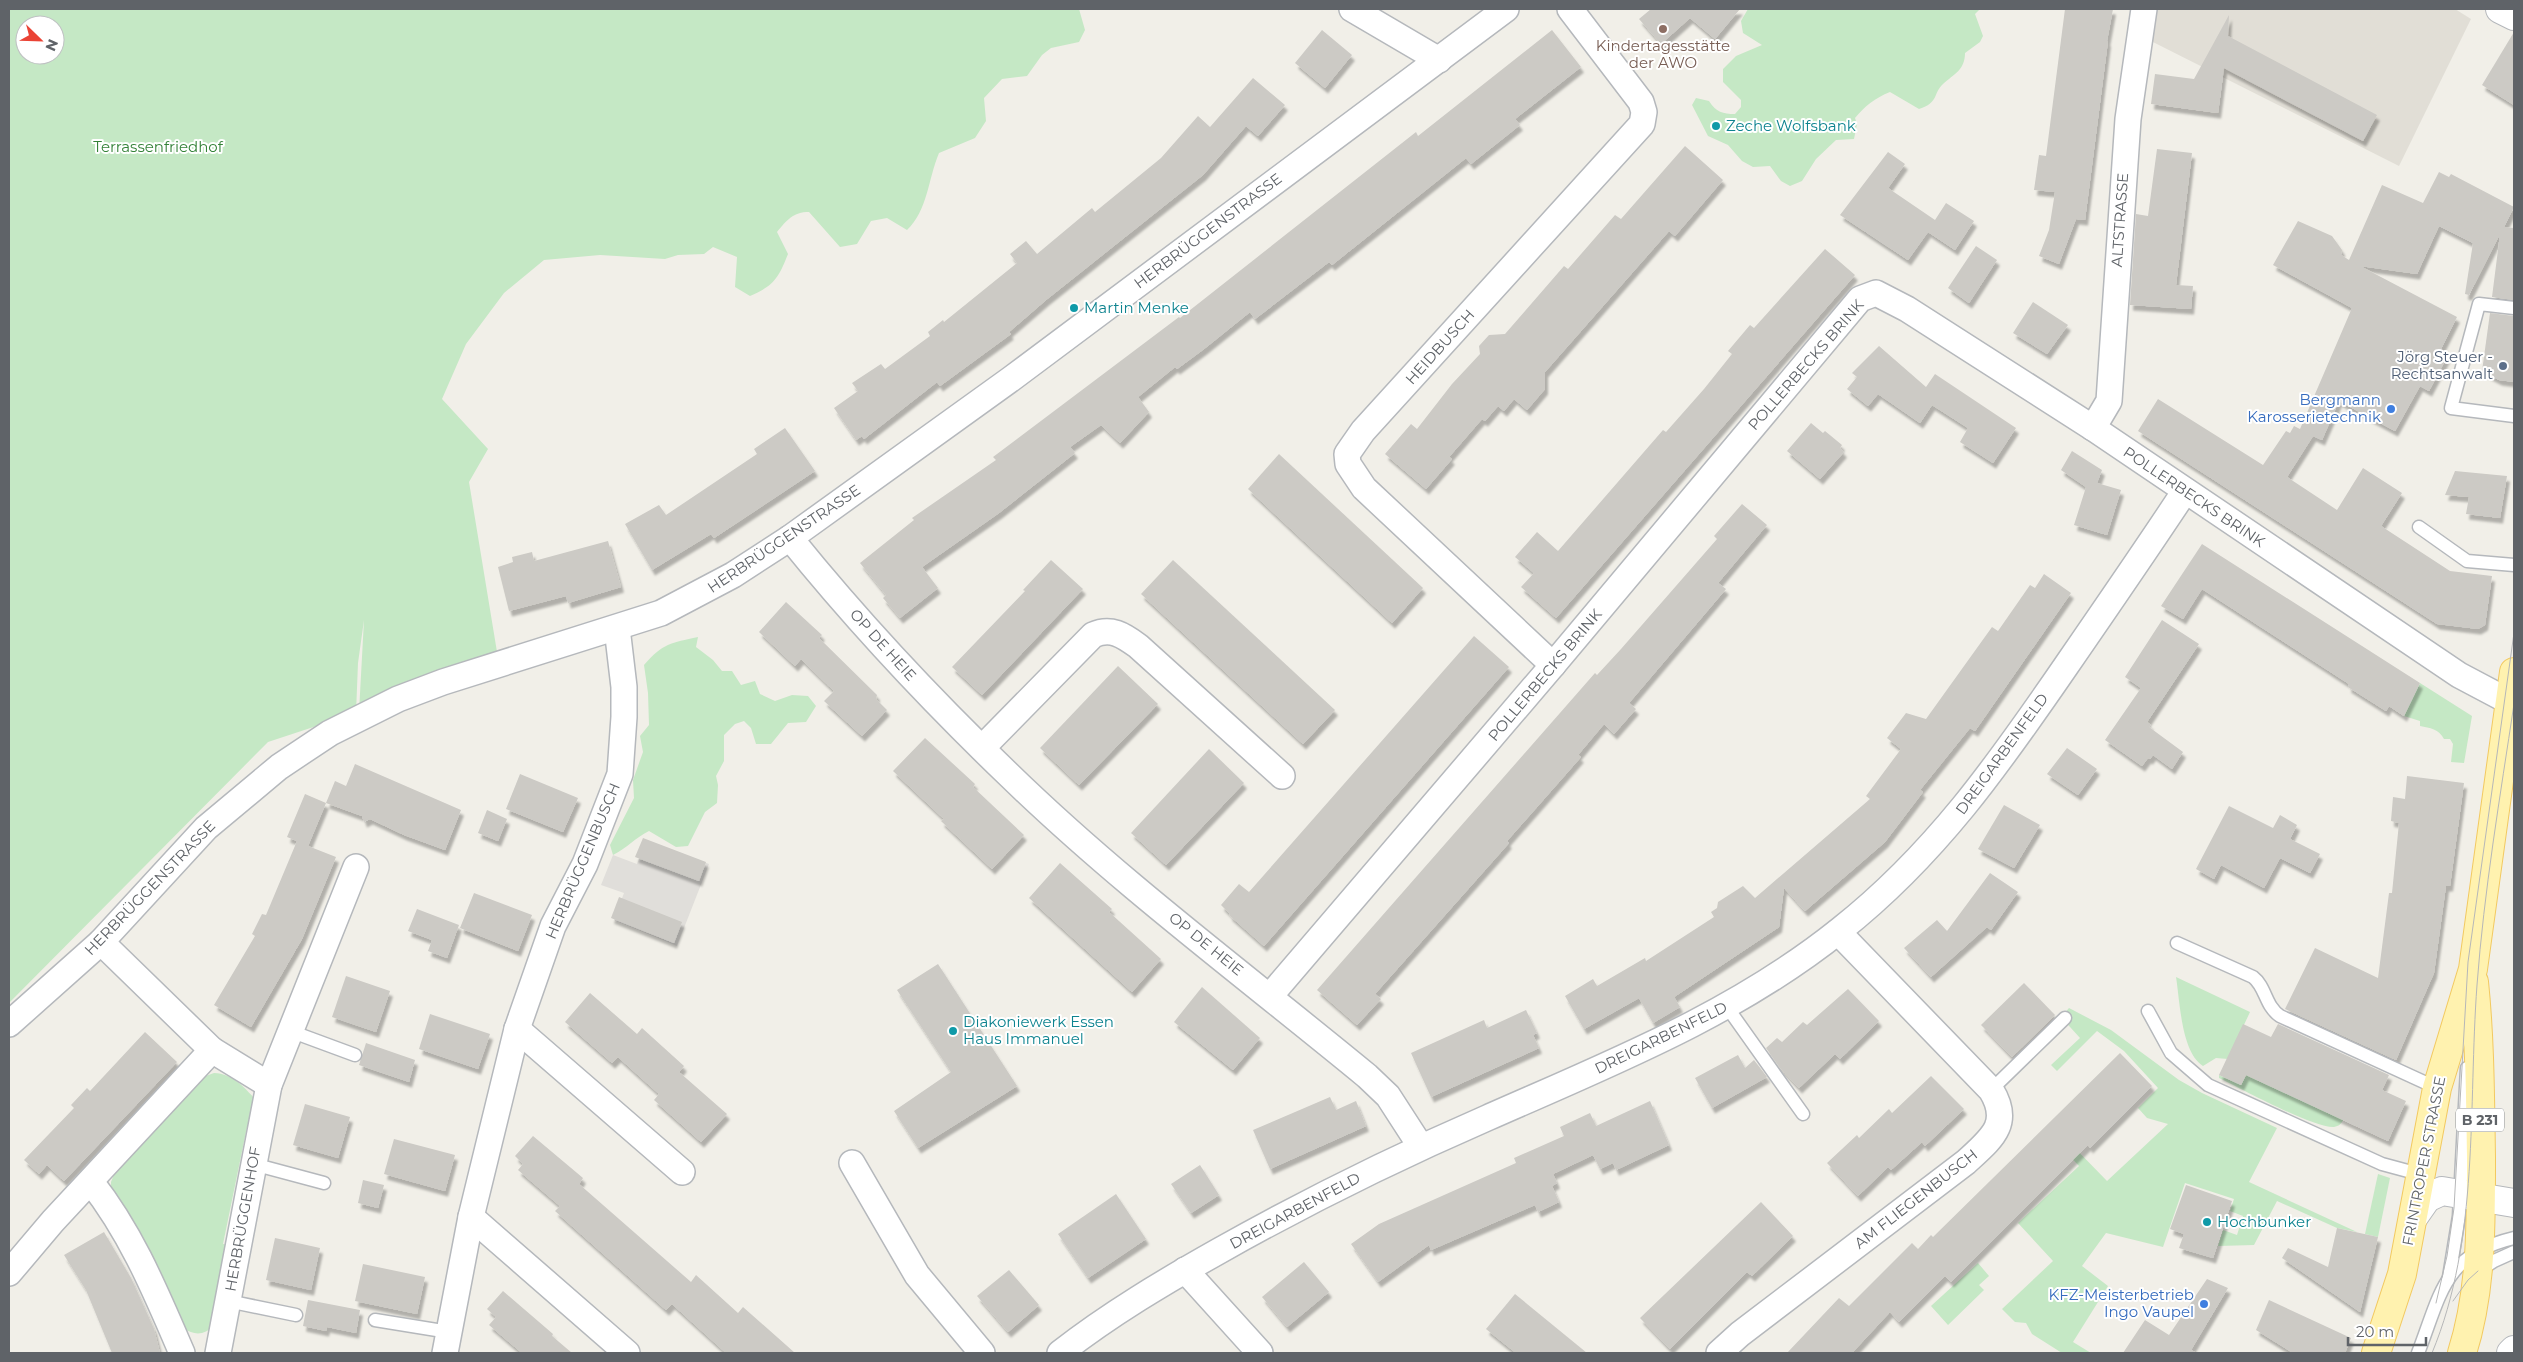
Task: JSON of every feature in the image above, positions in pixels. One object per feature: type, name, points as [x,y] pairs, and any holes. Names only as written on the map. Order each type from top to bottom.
[{"type":"main road","name":"FRINTROPER STRASSE","points":[[2376,1353],[2402,1274],[2414,1218],[2419,1174],[2436,1088],[2473,969],[2514,672]]},
{"type":"main road","name":"FRINTROPER STRASSE","points":[[2462,1353],[2471,1322],[2478,1261],[2470,1194],[2480,1047],[2473,969]]},
{"type":"street","points":[[1352,9],[1439,60]]},
{"type":"street","name":"HERBRÜGGENSTRASSE","points":[[9,1024],[101,942],[206,828],[280,767],[330,733],[398,699],[443,682],[617,628],[661,613],[699,595],[790,538],[996,390],[1506,9]]},
{"type":"street","name":"HEIDBUSCH","points":[[1553,665],[1364,488],[1348,464],[1346,454],[1363,431],[1642,124],[1644,112],[1641,102],[1570,9]]},
{"type":"street","name":"ALTSTRASSE","points":[[2093,428],[2109,401],[2128,119],[2144,9]]},
{"type":"street","points":[[2500,9],[2514,16]]},
{"type":"street","name":"POLLERBECKS BRINK","points":[[1270,996],[1553,665],[1860,299],[1876,293],[1908,309],[2093,428],[2459,676],[2510,702]]},
{"type":"street","name":"DREIGARBENFELD","points":[[1060,1353],[1121,1309],[1284,1214],[1421,1147],[1639,1051],[1728,1006],[1838,932],[1890,887],[1920,857],[1979,790],[2185,491]]},
{"type":"street","name":"OP DE HEIE","points":[[790,538],[915,681],[982,748],[1090,848],[1388,1096],[1421,1147]]},
{"type":"street","name":"HERBRÜGGENBUSCH","points":[[447,1343],[471,1217],[516,1029],[554,926],[585,864],[620,774],[623,746],[624,694],[617,628]]},
{"type":"street","points":[[982,748],[1093,635],[1103,631],[1114,632],[1124,636],[1138,646],[1282,776]]},
{"type":"street","name":"HERBRÜGGENHOF","points":[[218,1353],[269,1085],[356,867]]},
{"type":"street","name":"AM FLIEGENBUSCH","points":[[1719,1353],[1740,1334],[1966,1162],[1987,1143],[1998,1127],[2001,1116],[1999,1103],[1991,1090],[1838,932]]},
{"type":"street","points":[[101,942],[212,1050],[269,1085]]},
{"type":"street","points":[[516,1029],[682,1172]]},
{"type":"street","points":[[9,1273],[212,1050]]},
{"type":"street","points":[[852,1163],[917,1275],[982,1353]]},
{"type":"street","points":[[91,1182],[110,1206],[145,1267],[182,1353]]},
{"type":"street","points":[[2414,1218],[2431,1195],[2442,1191],[2470,1194],[2514,1203]]},
{"type":"street","points":[[471,1217],[627,1353]]},
{"type":"street","points":[[1185,1270],[1260,1353]]},
{"type":"street","points":[[2511,1353],[2514,1350]]},
{"type":"lane","points":[[2514,308],[2478,304],[2451,408],[2514,416]]},
{"type":"lane","points":[[2419,527],[2467,560],[2514,566]]},
{"type":"lane","points":[[2177,943],[2253,977],[2258,982],[2270,1007],[2280,1016],[2436,1088]]},
{"type":"lane","points":[[1728,1006],[1802,1114]]},
{"type":"lane","points":[[2148,1011],[2171,1054],[2208,1085],[2376,1161],[2419,1174]]},
{"type":"lane","points":[[1991,1090],[2065,1018]]},
{"type":"lane","points":[[290,1031],[355,1055]]},
{"type":"lane","points":[[253,1164],[324,1183]]},
{"type":"lane","points":[[2449,1277],[2459,1216],[2470,1194]]},
{"type":"lane","points":[[2478,1261],[2514,1238]]},
{"type":"lane","points":[[2418,1353],[2438,1298],[2449,1277],[2460,1263],[2478,1261],[2490,1263],[2514,1252]]},
{"type":"lane","points":[[228,1301],[296,1315]]},
{"type":"lane","points":[[375,1320],[447,1343]]},
{"type":"shaded area","points":[[2149,9],[2455,9],[2471,19],[2399,166],[2141,36]]},
{"type":"shaded area","points":[[646,840],[709,864],[677,946],[614,920],[624,893],[601,885],[613,855],[637,864]]},
{"type":"green space","name":"Terrassenfriedhof","points":[[9,9],[1079,9],[1085,30],[1079,42],[1051,48],[1042,55],[1027,76],[1002,79],[984,98],[986,121],[975,138],[939,153],[923,204],[914,222],[907,230],[887,218],[871,221],[857,244],[840,247],[809,212],[794,215],[777,232],[788,254],[782,269],[775,280],[750,296],[735,287],[737,257],[713,247],[704,254],[678,255],[665,259],[600,255],[544,260],[504,293],[466,344],[442,399],[488,449],[469,482],[498,658],[359,712],[364,620],[358,663],[356,713],[268,742],[9,1003]]},
{"type":"green space","points":[[1748,9],[1980,9],[1975,14],[1983,36],[1980,42],[1965,53],[1965,59],[1961,68],[1940,87],[1930,104],[1919,109],[1890,92],[1880,97],[1855,118],[1857,124],[1854,139],[1836,140],[1816,159],[1802,181],[1790,186],[1781,181],[1770,166],[1753,167],[1742,161],[1728,145],[1708,136],[1692,105],[1696,98],[1709,101],[1717,110],[1731,114],[1735,114],[1741,107],[1741,100],[1723,82],[1723,69],[1736,56],[1762,45],[1743,33],[1741,21]]},
{"type":"green space","points":[[698,637],[696,647],[713,660],[722,671],[732,671],[741,685],[755,681],[760,694],[775,701],[792,695],[808,696],[816,706],[806,722],[788,723],[771,744],[756,744],[751,728],[744,721],[735,724],[724,735],[724,761],[716,776],[718,785],[717,803],[705,812],[688,846],[676,847],[649,831],[613,855],[610,845],[634,798],[633,780],[643,752],[640,736],[649,725],[648,693],[644,665],[662,648]]},
{"type":"green space","points":[[2420,683],[2472,716],[2464,763],[2451,762],[2453,744],[2450,739],[2444,739],[2437,731],[2431,728],[2420,726],[2420,721],[2404,716]]},
{"type":"green space","points":[[2176,977],[2250,1012],[2228,1059],[2216,1058],[2203,1066],[2190,1050],[2180,1012]]},
{"type":"green space","points":[[2069,1008],[2111,1030],[2179,1080],[2202,1093],[2277,1128],[2249,1182],[2357,1232],[2337,1228],[2277,1201],[2254,1245],[2218,1246],[2223,1230],[2237,1235],[2243,1216],[2230,1211],[2234,1199],[2185,1183],[2163,1247],[2106,1233],[2082,1266],[2108,1286],[2073,1342],[2091,1353],[2062,1353],[2032,1334],[2026,1323],[2015,1322],[2002,1309],[2053,1261],[2018,1223],[2079,1166],[2064,1150],[2070,1143],[2107,1181],[2168,1124],[2147,1118],[2138,1108],[2158,1088],[2124,1051],[2097,1031],[2057,1071],[2051,1065],[2080,1038],[2061,1017]]},
{"type":"green space","points":[[214,1073],[232,1078],[256,1100],[255,1130],[247,1127],[223,1244],[231,1245],[214,1326],[203,1333],[195,1333],[183,1328],[111,1191],[111,1182],[115,1172],[203,1077]]},
{"type":"green space","points":[[2219,1075],[2241,1085],[2246,1075],[2343,1120],[2340,1125],[2334,1127],[2310,1121],[2219,1078]]},
{"type":"green space","points":[[2378,1174],[2390,1178],[2378,1237],[2365,1234]]},
{"type":"green space","points":[[1978,1263],[1989,1276],[1979,1285],[1984,1290],[1948,1325],[1931,1306]]},
{"type":"building","name":"Kindertagesstätte der AWO","points":[[1651,9],[1740,9],[1715,39],[1690,18],[1661,44],[1639,19]]},
{"type":"building","points":[[2065,9],[2113,9],[2107,41],[2085,220],[2076,219],[2059,264],[2039,256],[2049,230],[2055,192],[2034,190],[2039,155],[2046,156]]},
{"type":"building","points":[[2229,15],[2228,36],[2377,115],[2363,141],[2224,68],[2218,113],[2151,104],[2155,74],[2194,79]]},
{"type":"building","points":[[1322,30],[1352,55],[1325,88],[1295,63]]},
{"type":"building","points":[[1552,30],[1581,67],[1515,119],[1520,125],[1471,164],[1466,158],[1332,265],[1329,262],[1255,319],[1250,312],[1177,369],[1175,367],[1138,397],[1149,412],[1120,443],[1101,425],[1070,447],[1075,453],[999,513],[922,567],[938,588],[900,618],[883,598],[886,595],[860,563],[914,520],[912,518],[996,460],[993,457],[1180,318],[1416,132],[1418,136]]},
{"type":"building","points":[[2514,32],[2514,105],[2482,85]]},
{"type":"building","points":[[1253,78],[1285,105],[1258,136],[1246,126],[1203,175],[1046,300],[1009,332],[1011,334],[940,386],[937,382],[864,439],[862,436],[856,440],[834,408],[858,391],[852,383],[881,364],[885,369],[930,336],[928,332],[943,320],[944,322],[1017,263],[1010,254],[1026,241],[1037,254],[1092,208],[1095,212],[1161,158],[1198,116],[1210,127]]},
{"type":"building","points":[[1685,146],[1723,180],[1675,236],[1669,231],[1545,372],[1545,389],[1527,410],[1514,399],[1504,411],[1498,406],[1485,421],[1482,419],[1449,457],[1452,459],[1426,489],[1385,454],[1411,424],[1417,429],[1452,384],[1480,354],[1479,346],[1489,335],[1505,334],[1564,266],[1568,269],[1615,215],[1621,219]]},
{"type":"building","points":[[2157,149],[2192,153],[2176,285],[2193,286],[2191,309],[2130,305],[2136,214],[2148,216]]},
{"type":"building","points":[[1888,152],[1905,164],[1888,188],[1935,220],[1946,203],[1974,221],[1955,250],[1928,232],[1908,260],[1840,215]]},
{"type":"building","points":[[2439,172],[2449,177],[2451,174],[2514,207],[2504,227],[2514,228],[2514,300],[2492,297],[2500,234],[2469,295],[2465,294],[2473,243],[2439,226],[2417,274],[2360,266],[2457,317],[2439,353],[2447,357],[2429,391],[2420,386],[2395,431],[2339,401],[2322,440],[2313,436],[2287,477],[2337,510],[2363,468],[2402,493],[2381,526],[2450,571],[2492,576],[2485,625],[2478,629],[2437,624],[2138,431],[2158,399],[2263,465],[2286,431],[2290,433],[2294,426],[2300,429],[2352,308],[2273,265],[2298,221],[2332,236],[2342,250],[2341,255],[2349,260],[2382,185],[2423,203]]},
{"type":"building","points":[[1976,246],[1997,260],[1969,303],[1948,288]]},
{"type":"building","points":[[1825,249],[1855,275],[1556,618],[1521,587],[1534,573],[1515,557],[1537,532],[1558,551],[1663,430],[1666,432],[1704,389],[1732,354],[1728,351],[1750,325],[1754,328]]},
{"type":"building","points":[[2033,302],[2068,325],[2047,354],[2013,333]]},
{"type":"building","points":[[2490,313],[2514,316],[2514,382],[2499,380],[2482,371]]},
{"type":"building","points":[[1879,346],[1926,387],[1935,374],[2016,428],[1993,463],[1960,442],[1968,428],[1932,405],[1920,423],[1878,394],[1868,406],[1847,389],[1857,377],[1852,373]]},
{"type":"building","points":[[1811,423],[1823,433],[1825,431],[1842,445],[1840,448],[1844,452],[1820,479],[1787,451]]},
{"type":"building","points":[[785,428],[815,471],[714,538],[711,534],[652,570],[625,524],[659,505],[666,515],[757,454],[754,449]]},
{"type":"building","points":[[2072,451],[2102,470],[2097,483],[2121,490],[2107,535],[2074,525],[2086,487],[2061,470]]},
{"type":"building","points":[[1279,454],[1423,588],[1392,623],[1248,489]]},
{"type":"building","points":[[2455,471],[2507,476],[2500,518],[2466,514],[2469,497],[2445,495]]},
{"type":"building","points":[[1742,504],[1767,525],[1718,583],[1726,589],[1629,703],[1636,709],[1614,734],[1604,724],[1578,755],[1581,757],[1507,841],[1509,843],[1375,994],[1381,999],[1357,1025],[1317,990],[1595,673],[1597,675],[1621,649],[1717,539],[1714,536]]},
{"type":"building","points":[[608,541],[621,587],[568,603],[566,596],[509,611],[498,567],[513,562],[512,557],[532,552],[534,561]]},
{"type":"building","points":[[2202,544],[2420,683],[2404,716],[2389,706],[2386,711],[2348,687],[2349,684],[2202,589],[2183,619],[2161,606]]},
{"type":"building","points":[[1051,560],[1083,589],[982,695],[952,667],[1025,591],[1023,590]]},
{"type":"building","points":[[1173,560],[1335,710],[1303,744],[1141,594]]},
{"type":"building","points":[[2044,574],[2071,593],[1975,731],[1970,728],[1920,790],[1923,792],[1885,842],[1805,911],[1784,888],[1779,927],[1674,997],[1680,1007],[1653,1023],[1639,998],[1584,1029],[1565,996],[1593,979],[1597,986],[1645,958],[1646,961],[1714,917],[1711,912],[1717,908],[1718,902],[1743,886],[1755,898],[1870,799],[1866,796],[1901,749],[1887,738],[1906,713],[1926,719],[1992,627],[1998,631],[2030,585],[2035,588]]},
{"type":"building","points":[[786,602],[822,635],[819,638],[877,695],[876,699],[887,710],[862,736],[824,701],[834,691],[801,659],[795,666],[759,632]]},
{"type":"building","points":[[2162,620],[2199,644],[2147,722],[2151,725],[2149,727],[2183,752],[2172,769],[2153,755],[2142,766],[2105,740],[2141,688],[2125,677]]},
{"type":"building","points":[[1474,636],[1509,667],[1264,946],[1229,915],[1221,905],[1239,884],[1249,892]]},
{"type":"building","points":[[1118,666],[1158,704],[1079,785],[1040,748]]},
{"type":"building","points":[[925,738],[975,784],[973,787],[1024,835],[992,869],[941,821],[944,819],[893,771]]},
{"type":"building","points":[[2067,748],[2097,769],[2078,795],[2047,774]]},
{"type":"building","points":[[1209,749],[1244,783],[1166,865],[1131,833]]},
{"type":"building","points":[[355,764],[461,810],[445,850],[404,835],[370,819],[364,822],[362,816],[326,803],[335,781],[346,786]]},
{"type":"building","points":[[520,774],[578,798],[563,832],[506,809]]},
{"type":"building","points":[[2407,776],[2464,783],[2450,886],[2446,886],[2434,973],[2396,1060],[2285,1009],[2315,948],[2378,978],[2389,893],[2392,893],[2399,823],[2391,821],[2393,797],[2405,799]]},
{"type":"building","points":[[305,794],[326,803],[308,846],[336,857],[302,939],[251,1027],[214,1005],[255,936],[252,934],[262,914],[266,915],[297,841],[287,837]]},
{"type":"building","points":[[2004,805],[2040,825],[2014,868],[1978,849]]},
{"type":"building","points":[[2229,806],[2273,828],[2280,815],[2297,825],[2290,839],[2320,854],[2310,873],[2280,858],[2264,888],[2221,865],[2214,879],[2196,869]]},
{"type":"building","points":[[487,810],[507,819],[498,841],[478,833]]},
{"type":"building","points":[[643,838],[706,862],[699,881],[635,857]]},
{"type":"building","points":[[1060,863],[1112,909],[1109,912],[1161,959],[1132,992],[1029,898]]},
{"type":"building","points":[[1990,873],[2018,892],[1991,930],[1987,927],[1931,977],[1904,948],[1937,920],[1947,931]]},
{"type":"building","points":[[474,893],[532,915],[518,951],[460,928]]},
{"type":"building","points":[[619,897],[682,922],[674,943],[611,918]]},
{"type":"building","points":[[417,909],[459,925],[447,958],[428,951],[432,940],[408,931]]},
{"type":"building","name":"Diakoniewerk Essen Haus Immanuel","points":[[938,964],[1017,1086],[918,1148],[894,1111],[951,1072],[897,990]]},
{"type":"building","points":[[346,976],[390,991],[376,1032],[332,1017]]},
{"type":"building","points":[[2024,983],[2055,1015],[2012,1057],[1981,1025]]},
{"type":"building","points":[[1202,987],[1260,1038],[1233,1070],[1174,1022]]},
{"type":"building","points":[[1848,989],[1879,1021],[1840,1059],[1835,1054],[1799,1088],[1781,1069],[1766,1048],[1777,1038],[1782,1042],[1803,1022],[1807,1025]]},
{"type":"building","points":[[590,993],[637,1034],[642,1028],[684,1066],[679,1072],[727,1114],[701,1142],[654,1100],[659,1094],[618,1057],[612,1063],[565,1022]]},
{"type":"building","points":[[1526,1010],[1537,1033],[1533,1035],[1539,1048],[1431,1097],[1411,1053],[1484,1020],[1487,1028]]},
{"type":"building","points":[[430,1014],[490,1034],[478,1069],[419,1049]]},
{"type":"building","points":[[2243,1024],[2271,1037],[2278,1024],[2389,1075],[2382,1090],[2406,1101],[2388,1141],[2246,1075],[2241,1085],[2219,1075]]},
{"type":"building","points":[[145,1032],[177,1062],[64,1181],[47,1165],[39,1174],[24,1160],[74,1108],[71,1105],[87,1088],[90,1091]]},
{"type":"building","points":[[366,1043],[415,1060],[409,1082],[359,1065]]},
{"type":"building","points":[[2120,1053],[2152,1086],[2090,1148],[2088,1145],[1951,1282],[1945,1276],[1899,1322],[1890,1312],[1852,1353],[1787,1353],[1839,1298],[1849,1306],[1912,1243],[1918,1249],[1931,1235],[1933,1237]]},
{"type":"building","points":[[1738,1055],[1745,1068],[1754,1060],[1767,1077],[1712,1108],[1695,1078]]},
{"type":"building","points":[[1931,1076],[1964,1109],[1925,1146],[1922,1142],[1891,1170],[1888,1167],[1858,1196],[1827,1163],[1857,1135],[1859,1138],[1889,1109],[1892,1113]]},
{"type":"building","points":[[1330,1097],[1336,1110],[1356,1101],[1366,1126],[1270,1169],[1253,1130]]},
{"type":"building","points":[[1650,1101],[1669,1145],[1616,1170],[1613,1163],[1600,1169],[1593,1155],[1553,1174],[1557,1183],[1552,1186],[1559,1202],[1538,1212],[1535,1205],[1431,1250],[1429,1245],[1378,1282],[1351,1244],[1379,1224],[1516,1163],[1514,1158],[1564,1136],[1560,1127],[1590,1113],[1596,1126]]},
{"type":"building","points":[[305,1104],[350,1117],[338,1158],[293,1145]]},
{"type":"building","points":[[533,1136],[583,1178],[579,1184],[691,1282],[696,1275],[738,1313],[743,1307],[795,1353],[726,1353],[672,1304],[666,1310],[555,1211],[560,1206],[518,1170],[523,1164],[515,1156]]},
{"type":"building","points":[[394,1139],[455,1155],[445,1191],[384,1174]]},
{"type":"building","points":[[1200,1165],[1219,1195],[1191,1213],[1171,1184]]},
{"type":"building","points":[[363,1180],[384,1185],[378,1208],[358,1203]]},
{"type":"building","name":"Hochbunker","points":[[2186,1185],[2232,1201],[2213,1258],[2179,1248],[2184,1234],[2170,1229]]},
{"type":"building","points":[[1116,1194],[1146,1239],[1088,1278],[1058,1234]]},
{"type":"building","points":[[1761,1202],[1793,1236],[1752,1276],[1747,1272],[1670,1349],[1640,1318]]},
{"type":"building","points":[[2337,1228],[2378,1237],[2360,1312],[2282,1258],[2288,1248],[2328,1267]]},
{"type":"building","points":[[104,1232],[131,1278],[154,1329],[160,1353],[112,1353],[86,1290],[64,1255]]},
{"type":"building","points":[[275,1238],[320,1248],[311,1290],[266,1280]]},
{"type":"building","points":[[1304,1262],[1329,1292],[1287,1327],[1262,1297]]},
{"type":"building","points":[[363,1264],[425,1277],[417,1314],[355,1301]]},
{"type":"building","points":[[1009,1270],[1039,1305],[1008,1332],[977,1296]]},
{"type":"building","name":"KFZ-Meisterbetrieb Ingo Vaupel","points":[[2207,1279],[2228,1288],[2191,1350],[2197,1353],[2123,1353],[2145,1320],[2169,1335]]},
{"type":"building","points":[[503,1291],[572,1353],[522,1353],[489,1325],[496,1317],[487,1309]]},
{"type":"building","points":[[1515,1294],[1587,1353],[1516,1353],[1486,1329]]},
{"type":"building","points":[[308,1300],[360,1310],[356,1333],[327,1327],[326,1331],[303,1326]]},
{"type":"building","points":[[2269,1300],[2351,1338],[2345,1353],[2293,1353],[2256,1330]]},
{"type":"tram line","points":[[2436,1303],[2447,1256],[2454,1208],[2468,962],[2514,633]]},
{"type":"tram line","points":[[2432,1353],[2447,1309],[2458,1264],[2465,1218],[2480,950],[2493,844],[2514,704]]},
{"type":"tram line","points":[[2453,1301],[2468,1280],[2478,1271]]},
{"type":"place","name":"Kindertagesstätte der AWO","points":[[1663,29]]},
{"type":"place","name":"Zeche Wolfsbank","points":[[1716,126]]},
{"type":"place","name":"Martin Menke","points":[[1074,308]]},
{"type":"place","name":"Jörg Steuer - Rechtsanwalt","points":[[2503,366]]},
{"type":"place","name":"Bergmann Karosserietechnik","points":[[2391,409]]},
{"type":"place","name":"Diakoniewerk Essen Haus Immanuel","points":[[953,1031]]},
{"type":"place","name":"Hochbunker","points":[[2207,1222]]},
{"type":"place","name":"KFZ-Meisterbetrieb Ingo Vaupel","points":[[2204,1304]]}]
